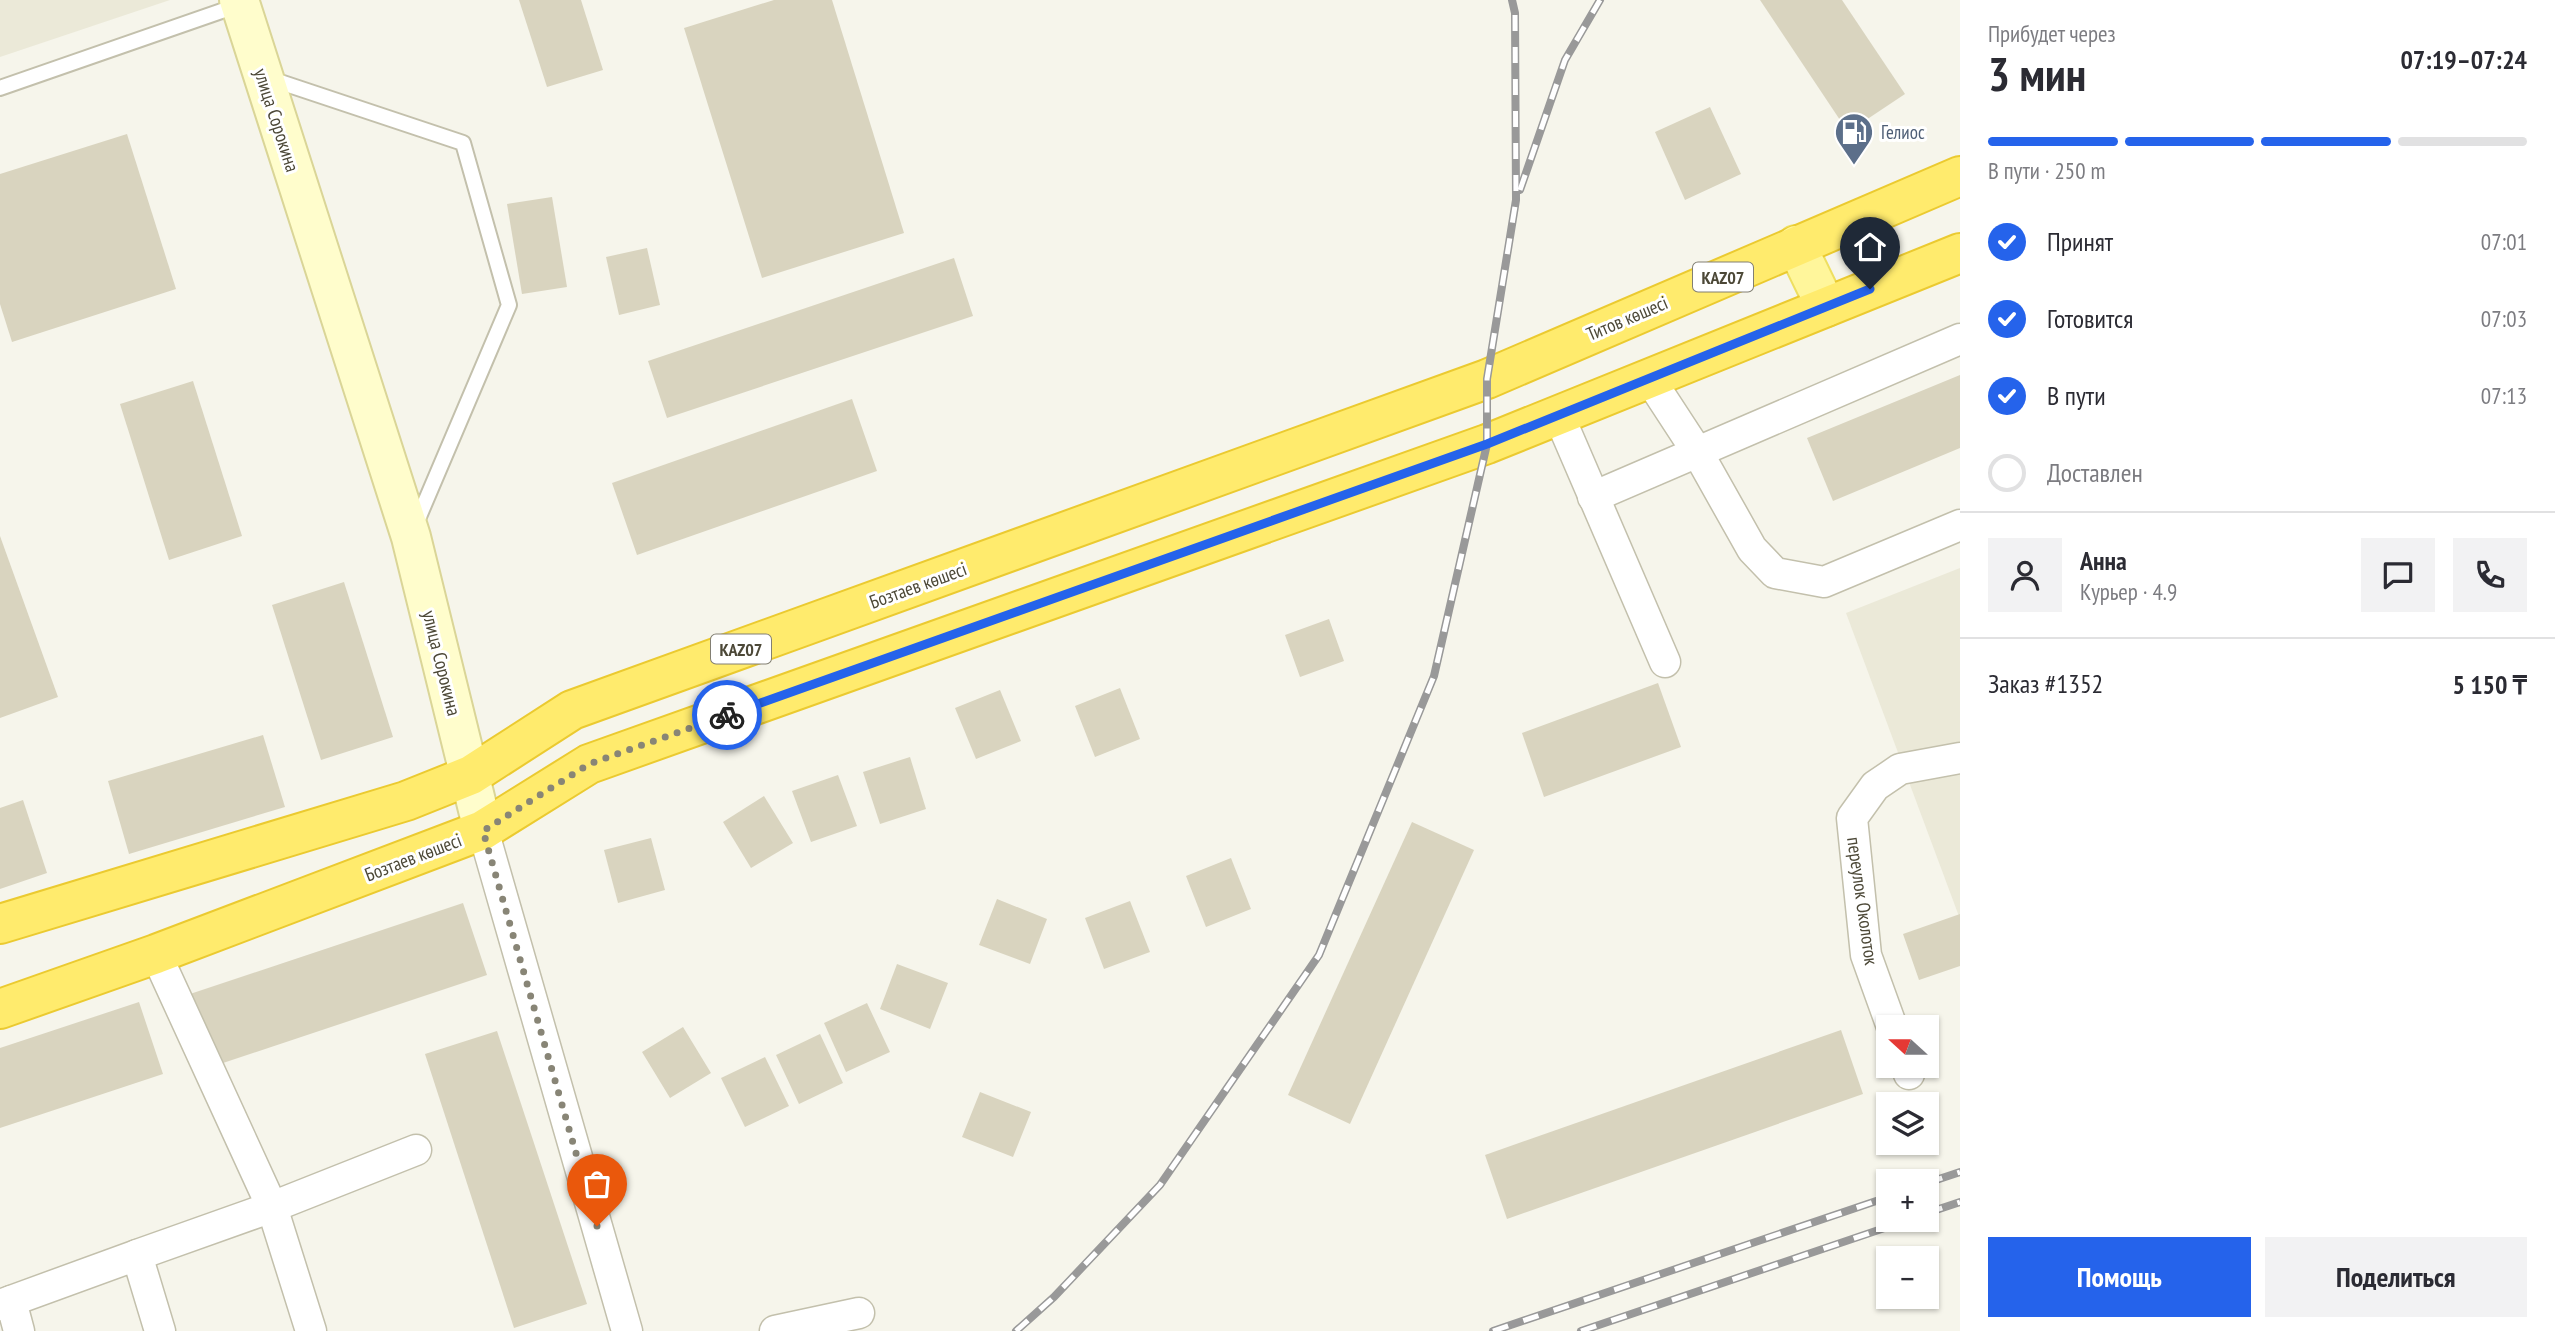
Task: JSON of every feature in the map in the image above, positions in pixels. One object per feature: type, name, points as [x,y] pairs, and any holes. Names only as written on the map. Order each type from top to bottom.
[{"type":"highway","name":"Титов көшесі","points":[[1487,379],[1960,176]]},
{"type":"highway","points":[[1559,416],[1960,253]]},
{"type":"highway","name":"Бозтаев көшесі","points":[[0,924],[406,801],[471,775],[572,710],[1487,379]]},
{"type":"highway","name":"Бозтаев көшесі","points":[[0,1009],[156,954],[483,831],[589,764],[1559,416]]},
{"type":"main road","points":[[1796,245],[1826,307]]},
{"type":"street","name":"улица Сорокина","points":[[239,2],[411,537],[483,831],[627,1331]]},
{"type":"street","points":[[1593,497],[1960,339]]},
{"type":"street","points":[[1648,378],[1698,453],[1752,549],[1775,573],[1824,582],[1960,525]]},
{"type":"street","points":[[1559,416],[1665,662]]},
{"type":"street","name":"переулок Околоток","points":[[1888,1015],[1866,955],[1852,818],[1875,786],[1899,769],[1960,758]]},
{"type":"street","points":[[156,954],[272,1207],[311,1331]]},
{"type":"street","points":[[19,1331],[5,1303],[272,1207],[416,1150]]},
{"type":"street","points":[[137,1255],[160,1331]]},
{"type":"street","points":[[775,1331],[859,1313]]},
{"type":"lane","points":[[0,88],[239,2]]},
{"type":"lane","points":[[263,77],[463,143],[509,305],[411,537]]},
{"type":"shaded area","points":[[0,0],[170,0],[0,57]]},
{"type":"shaded area","points":[[1960,568],[1960,919],[1846,613]]},
{"type":"building","points":[[519,0],[581,0],[603,70],[547,87]]},
{"type":"building","points":[[774,0],[832,0],[904,233],[762,278],[684,28]]},
{"type":"building","points":[[1760,0],[1842,0],[1905,94],[1848,132]]},
{"type":"building","points":[[1710,107],[1741,174],[1685,200],[1655,132]]},
{"type":"building","points":[[127,134],[176,289],[12,342],[0,304],[0,174]]},
{"type":"building","points":[[552,197],[567,287],[522,294],[507,204]]},
{"type":"building","points":[[647,248],[660,305],[619,315],[606,257]]},
{"type":"building","points":[[954,258],[973,316],[667,418],[648,361]]},
{"type":"building","points":[[1960,375],[1960,448],[1833,501],[1807,438]]},
{"type":"building","points":[[193,381],[242,536],[169,560],[120,404]]},
{"type":"building","points":[[852,399],[877,471],[637,555],[612,483]]},
{"type":"building","points":[[0,536],[58,697],[0,718]]},
{"type":"building","points":[[344,582],[393,737],[321,760],[272,605]]},
{"type":"building","points":[[1329,619],[1344,661],[1300,677],[1285,635]]},
{"type":"building","points":[[1658,683],[1681,747],[1544,797],[1522,733]]},
{"type":"building","points":[[1120,688],[1140,739],[1095,757],[1075,706]]},
{"type":"building","points":[[1000,690],[1021,741],[976,759],[955,708]]},
{"type":"building","points":[[263,735],[285,807],[129,854],[108,781]]},
{"type":"building","points":[[910,757],[926,809],[880,824],[863,772]]},
{"type":"building","points":[[838,775],[857,826],[811,842],[792,791]]},
{"type":"building","points":[[764,796],[793,843],[751,868],[723,822]]},
{"type":"building","points":[[23,800],[47,873],[0,889],[0,808]]},
{"type":"building","points":[[1412,822],[1474,850],[1350,1124],[1288,1095]]},
{"type":"building","points":[[651,838],[665,890],[618,903],[604,850]]},
{"type":"building","points":[[1231,858],[1251,909],[1206,927],[1186,876]]},
{"type":"building","points":[[997,899],[1047,919],[1030,964],[979,945]]},
{"type":"building","points":[[1130,901],[1150,952],[1104,969],[1085,918]]},
{"type":"building","points":[[463,903],[487,975],[214,1066],[190,994]]},
{"type":"building","points":[[1960,914],[1960,966],[1919,980],[1903,934]]},
{"type":"building","points":[[897,964],[948,983],[930,1029],[880,1009]]},
{"type":"building","points":[[139,1002],[163,1074],[0,1128],[0,1048]]},
{"type":"building","points":[[867,1003],[890,1052],[846,1072],[824,1023]]},
{"type":"building","points":[[683,1027],[711,1073],[670,1098],[642,1052]]},
{"type":"building","points":[[1841,1030],[1863,1094],[1507,1219],[1485,1155]]},
{"type":"building","points":[[497,1031],[587,1304],[514,1328],[425,1054]]},
{"type":"building","points":[[820,1034],[843,1083],[799,1104],[776,1055]]},
{"type":"building","points":[[765,1057],[789,1106],[745,1127],[721,1078]]},
{"type":"building","points":[[980,1092],[1031,1112],[1013,1157],[962,1137]]},
{"type":"railway","points":[[1016,1331],[1054,1297],[1160,1185],[1319,955],[1434,676],[1487,444],[1487,379],[1516,200],[1515,13],[1512,0]]},
{"type":"railway","points":[[1520,190],[1565,60],[1600,0]]},
{"type":"railway","points":[[1939,1179],[1960,1172]]},
{"type":"railway","points":[[1493,1331],[1876,1201]]},
{"type":"railway","points":[[1939,1209],[1960,1202]]},
{"type":"railway","points":[[1581,1331],[1876,1231]]},
{"type":"way so far","points":[[597,1226],[483,831],[589,764],[727,715]]},
{"type":"place","name":"Гелиос","points":[[1854,166]]},
{"type":"route","points":[[727,715],[1487,444],[1870,289]]}]
